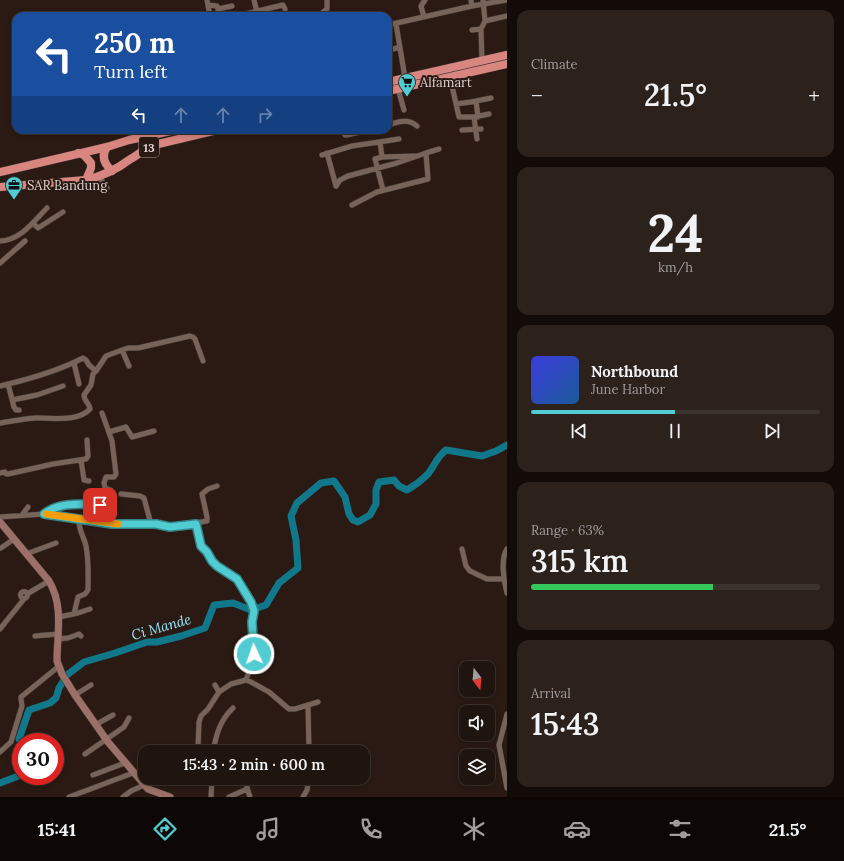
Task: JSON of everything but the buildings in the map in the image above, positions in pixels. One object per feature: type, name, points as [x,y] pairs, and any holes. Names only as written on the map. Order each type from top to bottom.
[{"type":"highway","points":[[392,81],[507,55]]},
{"type":"highway","points":[[392,90],[507,64]]},
{"type":"highway","name":"13","points":[[0,172],[157,134]]},
{"type":"highway","name":"13","points":[[0,187],[86,180],[99,177],[112,171],[146,148],[200,134]]},
{"type":"highway","points":[[107,147],[103,158],[107,166],[112,171]]},
{"type":"highway","points":[[78,153],[84,156],[91,163],[91,168],[86,180]]},
{"type":"main road","points":[[0,522],[49,581],[57,599],[59,617],[58,667],[106,740],[138,779]]},
{"type":"main road","points":[[143,785],[153,791],[170,797]]},
{"type":"street","points":[[254,0],[257,12]]},
{"type":"street","points":[[323,12],[327,9],[327,0]]},
{"type":"street","points":[[424,17],[421,6],[425,0]]},
{"type":"street","points":[[471,0],[472,6]]},
{"type":"street","points":[[392,24],[472,6],[482,2],[507,0]]},
{"type":"street","points":[[482,2],[485,21],[481,29],[482,61]]},
{"type":"street","points":[[207,3],[217,6],[219,12]]},
{"type":"street","points":[[264,12],[283,5],[285,9]]},
{"type":"street","points":[[218,9],[232,6]]},
{"type":"street","points":[[485,21],[507,16]]},
{"type":"street","points":[[396,24],[405,78]]},
{"type":"street","points":[[472,30],[481,29]]},
{"type":"street","points":[[392,50],[400,48]]},
{"type":"street","points":[[450,77],[459,117],[476,117],[489,114]]},
{"type":"street","points":[[398,89],[404,110]]},
{"type":"street","points":[[456,104],[491,98]]},
{"type":"street","points":[[476,101],[478,129],[477,139]]},
{"type":"street","points":[[392,124],[407,121],[417,126]]},
{"type":"street","points":[[462,130],[478,129]]},
{"type":"street","points":[[399,139],[352,146],[324,154],[336,186],[340,180],[345,177],[439,149]]},
{"type":"street","points":[[380,142],[382,157]]},
{"type":"street","points":[[352,205],[383,190],[428,179],[426,153]]},
{"type":"street","points":[[383,190],[375,159],[382,157],[419,156]]},
{"type":"street","points":[[99,177],[107,188]]},
{"type":"street","points":[[0,241],[9,240],[14,237],[33,223],[47,208]]},
{"type":"street","points":[[33,223],[38,228],[63,212]]},
{"type":"street","points":[[0,263],[25,241]]},
{"type":"street","points":[[0,423],[24,419],[69,418],[83,415],[90,408],[84,395],[93,374],[106,356],[128,348],[138,348],[193,337],[203,361]]},
{"type":"street","points":[[122,350],[129,366]]},
{"type":"street","points":[[0,386],[74,363],[81,359],[85,359],[96,371]]},
{"type":"street","points":[[74,363],[79,384]]},
{"type":"street","points":[[8,384],[15,410],[18,410]]},
{"type":"street","points":[[12,400],[37,395],[63,386]]},
{"type":"street","points":[[44,514],[56,507],[78,504],[98,506],[106,503],[108,500],[111,490],[105,488],[105,479],[116,476],[114,450],[102,413]]},
{"type":"street","points":[[109,432],[126,427],[132,437],[154,431]]},
{"type":"street","points":[[0,473],[5,472],[8,474],[88,458],[87,440]]},
{"type":"street","points":[[81,460],[84,480],[89,481]]},
{"type":"street","points":[[0,517],[44,514],[112,524],[151,524],[170,527],[196,524],[207,522],[208,520],[202,494],[208,489],[217,486]]},
{"type":"street","points":[[121,494],[140,496],[144,498],[151,524]]},
{"type":"street","points":[[22,515],[28,507]]},
{"type":"street","points":[[74,614],[78,597],[85,594],[88,590],[88,557],[86,546],[80,531],[79,519]]},
{"type":"street","points":[[196,524],[202,547],[207,552],[214,564],[237,579],[254,608],[252,622],[254,654],[246,680]]},
{"type":"street","points":[[1,548],[14,539]]},
{"type":"street","points":[[26,554],[56,543]]},
{"type":"street","points":[[507,548],[505,554],[504,579],[507,593]]},
{"type":"street","points":[[462,549],[466,566],[470,571],[487,579],[504,579]]},
{"type":"street","points":[[0,629],[27,597],[27,594],[49,581]]},
{"type":"street","points":[[59,617],[90,609]]},
{"type":"street","points":[[35,636],[58,636],[68,638],[79,634],[81,636]]},
{"type":"street","points":[[1,748],[11,742],[21,710],[21,697],[58,667]]},
{"type":"street","points":[[198,745],[200,718],[219,692],[231,684],[246,680],[269,692],[290,709],[298,709],[318,702]]},
{"type":"street","points":[[75,695],[91,685]]},
{"type":"street","points":[[215,685],[219,692]]},
{"type":"street","points":[[308,705],[309,745]]},
{"type":"street","points":[[215,745],[220,725],[233,708]]},
{"type":"street","points":[[507,714],[499,745],[507,788]]},
{"type":"street","points":[[96,725],[113,715]]},
{"type":"street","points":[[85,754],[124,727],[128,718]]},
{"type":"street","points":[[93,775],[125,763]]},
{"type":"street","points":[[69,797],[133,773]]},
{"type":"street","points":[[117,797],[125,795],[143,785]]},
{"type":"street","points":[[211,797],[212,785]]},
{"type":"street","points":[[246,785],[250,797]]},
{"type":"street","points":[[304,797],[308,785]]},
{"type":"street","points":[[229,797],[247,789]]},
{"type":"waterway","name":"Ci Mande","points":[[21,733],[29,710],[50,703],[56,698],[59,688],[67,675],[84,662],[147,642],[157,642],[205,628],[214,605],[233,603],[251,610],[266,605],[279,583],[298,568],[296,540],[291,516],[297,503],[321,483],[334,481],[345,497],[349,514],[353,520],[358,522],[370,515],[376,504],[376,490],[379,482],[394,480],[399,486],[407,490],[428,474],[442,453],[446,450],[482,456],[507,445]]},
{"type":"waterway","name":"Ci Mande","points":[[0,783],[12,778]]},
{"type":"slow traffic","points":[[46,514],[118,524]]},
{"type":"place","name":"Alfamart","points":[[407,97]]},
{"type":"place","name":"SAR Bandung","points":[[14,200]]},
{"type":"route","points":[[100,505],[86,504],[56,507],[44,514],[112,524],[156,524],[176,527],[196,524],[201,546],[206,550],[212,561],[217,566],[237,579],[251,602],[254,611],[252,622],[254,654]]}]
